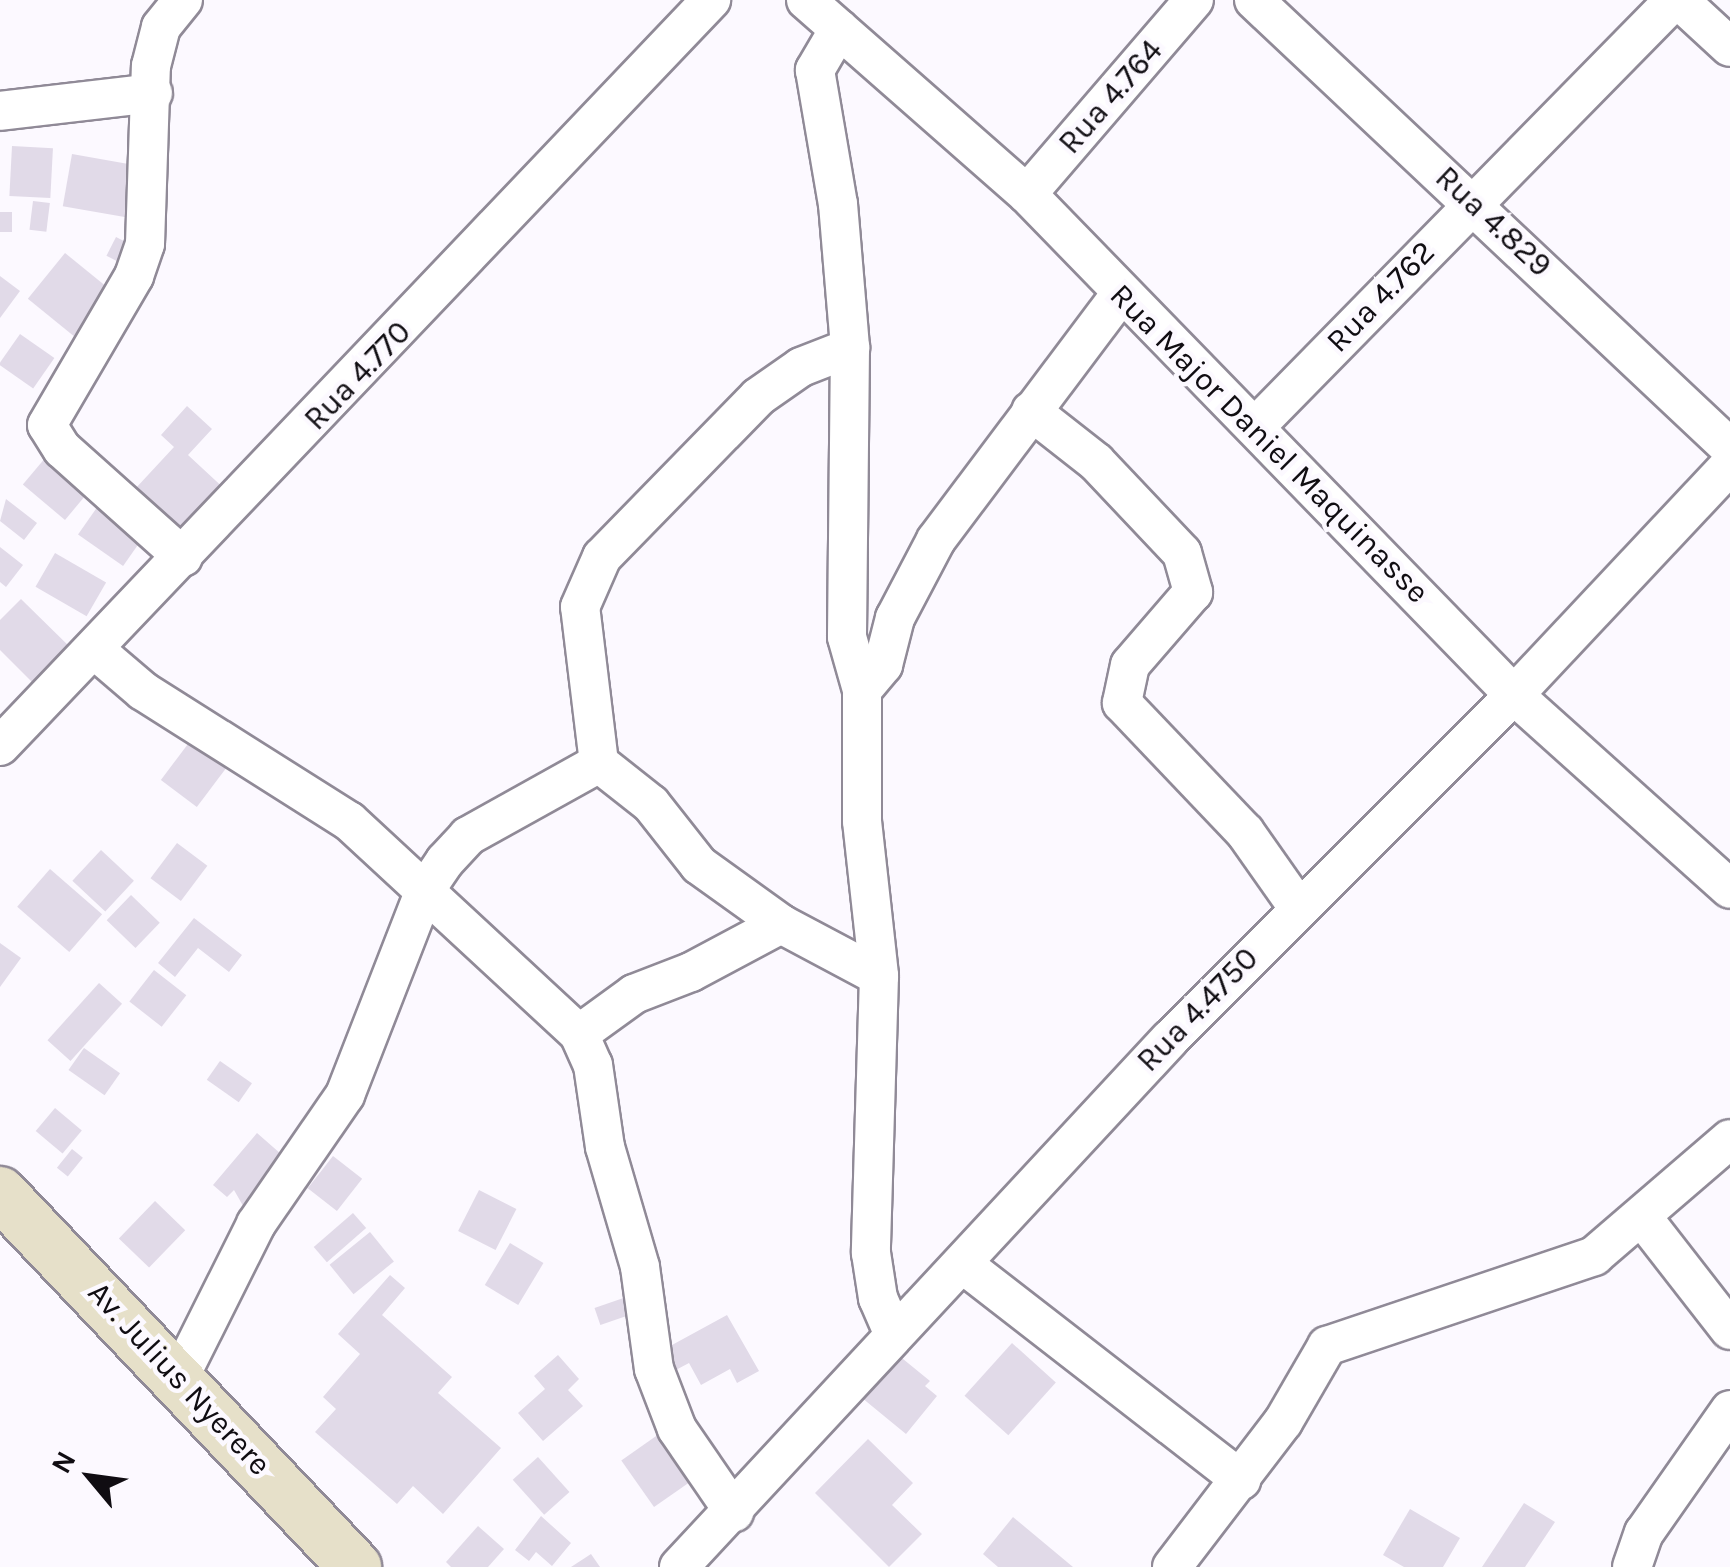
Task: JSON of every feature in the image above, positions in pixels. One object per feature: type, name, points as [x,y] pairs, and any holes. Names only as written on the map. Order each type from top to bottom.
[{"type":"main road","name":"Av. Julius Nyerere","points":[[0,1193],[354,1567]]},
{"type":"street","points":[[183,557],[62,450],[47,425],[134,276],[145,244],[154,47],[184,0]]},
{"type":"street","name":"Rua 4.770","points":[[0,746],[711,0]]},
{"type":"street","name":"Rua Major Daniel Maquinasse","points":[[806,0],[1027,194],[1120,295],[1257,425],[1514,695],[1730,890]]},
{"type":"street","name":"Rua 4.764","points":[[1027,194],[1194,0]]},
{"type":"street","name":"Rua 4.829","points":[[1254,0],[1730,448]]},
{"type":"street","points":[[1676,0],[1730,48]]},
{"type":"street","name":"Rua 4.762","points":[[1257,425],[1676,0]]},
{"type":"street","points":[[839,29],[816,70],[838,204],[850,348],[847,637],[862,690],[862,821],[879,976],[871,1253],[878,1298],[894,1335]]},
{"type":"street","points":[[0,112],[153,94]]},
{"type":"street","points":[[862,690],[883,665],[917,569],[1120,295]]},
{"type":"street","points":[[850,348],[800,367],[758,397],[602,557],[580,607],[599,763],[651,804],[699,865],[780,924],[879,976]]},
{"type":"street","points":[[1031,411],[1160,523],[1182,553],[1192,592],[1130,665],[1122,703],[1246,832],[1297,906]]},
{"type":"street","name":"Rua 4.4750","points":[[679,1567],[1297,906],[1514,695],[1730,465]]},
{"type":"street","points":[[95,650],[144,691],[349,821],[579,1034],[593,1066],[605,1147],[640,1267],[654,1369],[677,1429],[734,1512]]},
{"type":"street","points":[[179,1378],[256,1224],[345,1095],[424,892],[468,836],[599,763]]},
{"type":"street","points":[[579,1034],[634,994],[691,972],[780,924]]},
{"type":"street","points":[[1172,1567],[1241,1480],[1327,1346],[1594,1256],[1730,1139]]},
{"type":"street","points":[[1642,1217],[1730,1330]]},
{"type":"street","points":[[964,1265],[1241,1480]]},
{"type":"street","points":[[1632,1567],[1644,1533],[1730,1410]]},
{"type":"building","points":[[12,146],[53,148],[50,198],[9,196]]},
{"type":"building","points":[[72,154],[144,167],[135,219],[63,206]]},
{"type":"building","points":[[33,201],[50,203],[46,232],[29,230]]},
{"type":"building","points":[[0,212],[12,212],[12,232],[0,232]]},
{"type":"building","points":[[116,237],[142,250],[132,269],[106,256]]},
{"type":"building","points":[[65,253],[111,290],[74,336],[28,299]]},
{"type":"building","points":[[0,276],[20,291],[0,318]]},
{"type":"building","points":[[20,334],[54,358],[33,388],[0,365]]},
{"type":"building","points":[[187,406],[212,429],[188,455],[229,493],[186,538],[135,489],[174,447],[161,435]]},
{"type":"building","points":[[46,457],[88,492],[65,520],[23,485]]},
{"type":"building","points":[[105,496],[150,528],[123,566],[78,535]]},
{"type":"building","points":[[6,499],[37,523],[24,540],[0,521]]},
{"type":"building","points":[[0,547],[23,565],[6,587],[0,582]]},
{"type":"building","points":[[55,553],[106,582],[87,616],[36,587]]},
{"type":"building","points":[[21,599],[76,653],[40,690],[0,650],[0,620]]},
{"type":"building","points":[[194,736],[230,763],[197,807],[161,780]]},
{"type":"building","points":[[177,843],[207,866],[181,901],[151,878]]},
{"type":"building","points":[[101,850],[134,881],[105,911],[72,881]]},
{"type":"building","points":[[50,869],[102,914],[69,952],[17,907]]},
{"type":"building","points":[[131,895],[160,923],[135,948],[107,920]]},
{"type":"building","points":[[194,918],[242,955],[229,972],[198,948],[175,977],[158,963]]},
{"type":"building","points":[[0,943],[21,958],[0,987]]},
{"type":"building","points":[[154,970],[186,995],[162,1027],[129,1002]]},
{"type":"building","points":[[99,983],[122,1004],[71,1061],[47,1040]]},
{"type":"building","points":[[84,1048],[120,1073],[105,1095],[69,1070]]},
{"type":"building","points":[[220,1061],[252,1083],[239,1102],[207,1080]]},
{"type":"building","points":[[55,1108],[82,1130],[63,1153],[36,1131]]},
{"type":"building","points":[[257,1133],[289,1161],[246,1211],[234,1190],[227,1197],[213,1185]]},
{"type":"building","points":[[72,1149],[83,1158],[68,1176],[57,1168]]},
{"type":"building","points":[[333,1156],[362,1179],[337,1211],[308,1188]]},
{"type":"building","points":[[479,1190],[516,1209],[496,1250],[458,1231]]},
{"type":"building","points":[[155,1201],[185,1230],[149,1268],[119,1238]]},
{"type":"building","points":[[353,1213],[366,1228],[327,1262],[314,1247]]},
{"type":"building","points":[[370,1232],[394,1262],[354,1294],[330,1265]]},
{"type":"building","points":[[510,1243],[543,1263],[518,1305],[485,1285]]},
{"type":"building","points":[[390,1275],[405,1288],[382,1315],[452,1377],[438,1393],[501,1448],[443,1514],[413,1486],[397,1504],[315,1432],[336,1409],[323,1397],[360,1354],[338,1334]]},
{"type":"building","points":[[638,1293],[644,1310],[600,1325],[595,1308]]},
{"type":"building","points":[[727,1315],[759,1371],[737,1383],[730,1369],[701,1385],[689,1363],[672,1372],[661,1351]]},
{"type":"building","points":[[1012,1343],[1056,1382],[1008,1435],[964,1396]]},
{"type":"building","points":[[892,1350],[930,1381],[925,1386],[937,1396],[906,1434],[856,1393]]},
{"type":"building","points":[[558,1355],[579,1379],[568,1390],[583,1406],[543,1441],[518,1413],[545,1389],[534,1376]]},
{"type":"building","points":[[659,1434],[692,1481],[654,1507],[621,1460]]},
{"type":"building","points":[[868,1439],[913,1483],[892,1505],[922,1534],[889,1567],[815,1493]]},
{"type":"building","points":[[538,1457],[569,1492],[544,1515],[513,1480]]},
{"type":"building","points":[[1524,1503],[1555,1522],[1525,1567],[1482,1567]]},
{"type":"building","points":[[1410,1509],[1460,1538],[1443,1567],[1404,1567],[1383,1555]]},
{"type":"building","points":[[541,1516],[571,1543],[552,1566],[536,1552],[529,1561],[515,1550]]},
{"type":"building","points":[[1013,1517],[1073,1567],[998,1567],[983,1554]]},
{"type":"building","points":[[478,1526],[504,1549],[488,1567],[451,1567],[446,1562]]},
{"type":"building","points":[[591,1554],[600,1567],[571,1567]]}]
